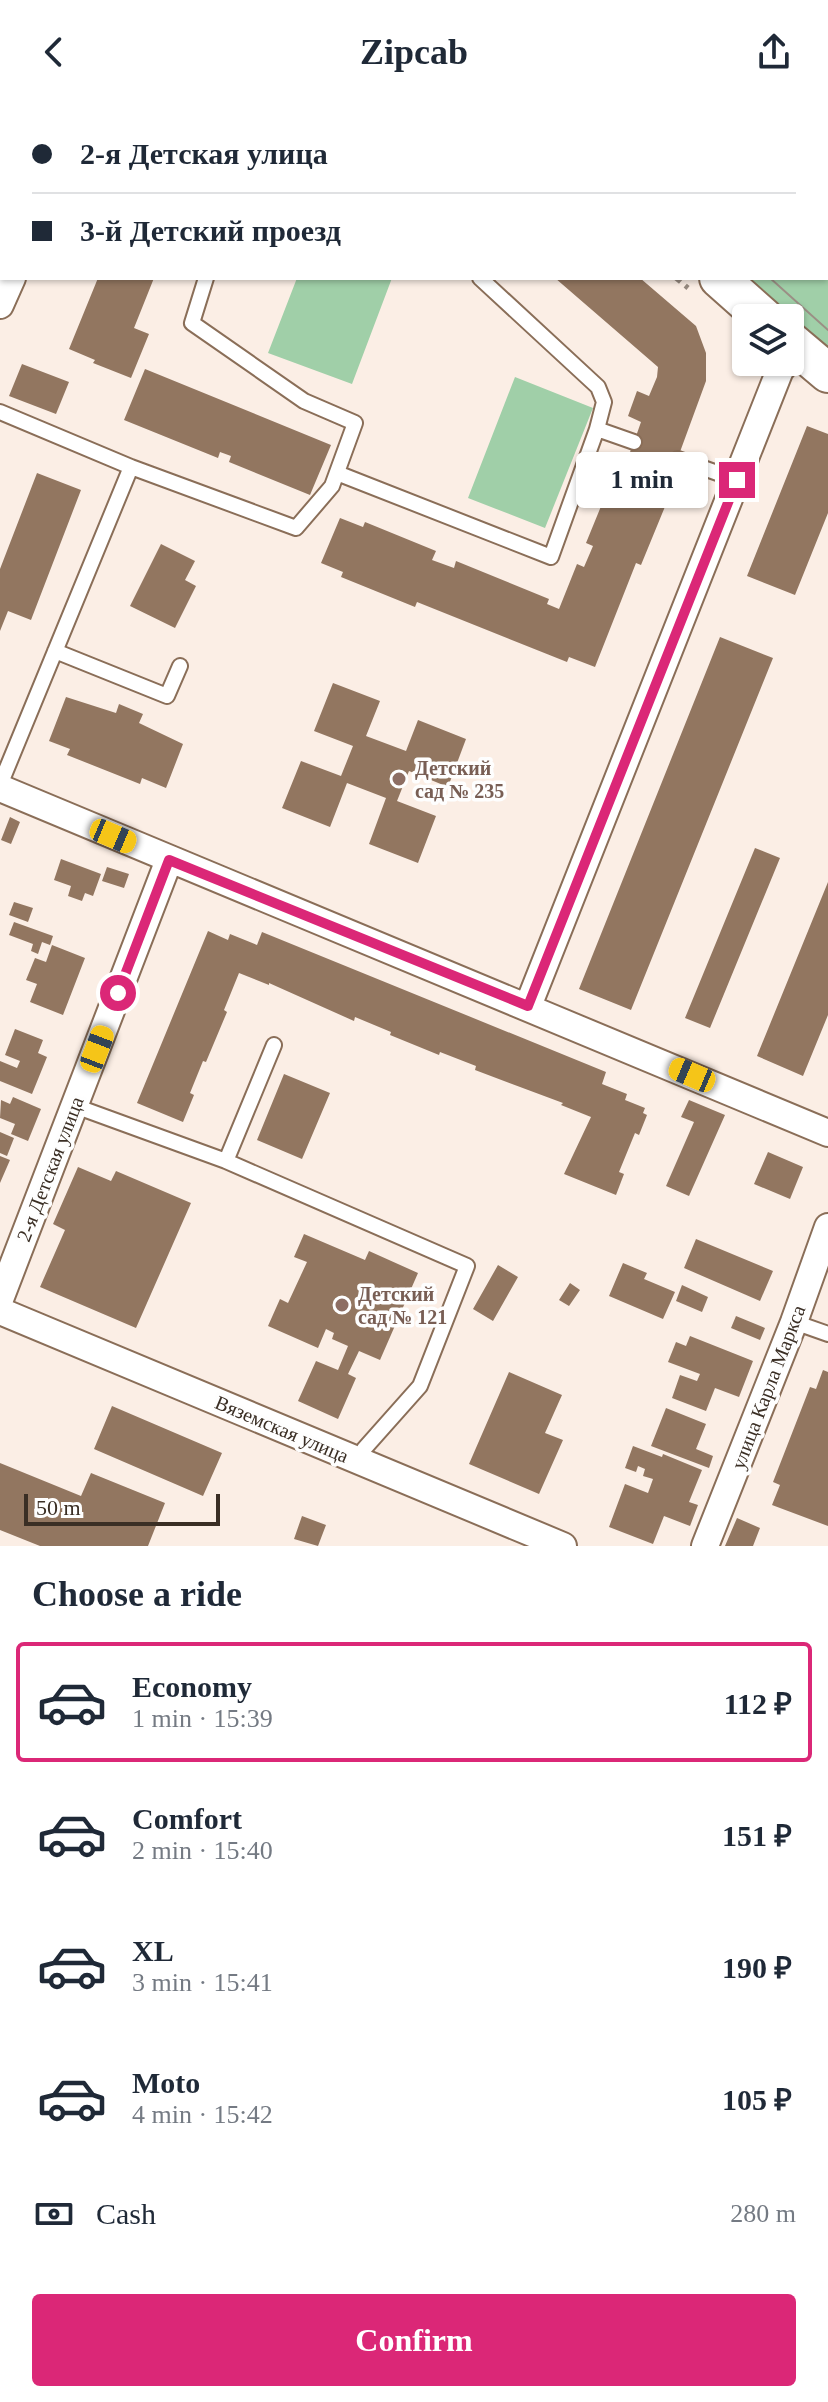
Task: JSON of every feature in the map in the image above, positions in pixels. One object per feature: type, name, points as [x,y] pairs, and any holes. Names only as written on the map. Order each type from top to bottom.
[{"type":"street","points":[[0,305],[11,280]]},
{"type":"street","points":[[721,280],[748,304]]},
{"type":"street","points":[[804,359],[828,373]]},
{"type":"street","points":[[528,1006],[778,376]]},
{"type":"street","points":[[0,786],[169,860],[528,1006],[828,1133]]},
{"type":"street","name":"2-я Детская улица","points":[[0,1299],[169,860]]},
{"type":"street","name":"улица Карла Маркса","points":[[705,1546],[794,1322],[828,1227]]},
{"type":"street","name":"Вяземская улица","points":[[0,1311],[563,1546]]},
{"type":"lane","points":[[0,412],[131,467],[296,528],[332,486],[355,423],[304,401],[192,323],[205,280]]},
{"type":"lane","points":[[337,473],[551,557],[604,402],[598,387],[482,280]]},
{"type":"lane","points":[[597,429],[634,442]]},
{"type":"lane","points":[[678,459],[737,480]]},
{"type":"lane","points":[[0,786],[131,467]]},
{"type":"lane","points":[[55,651],[167,696],[180,666]]},
{"type":"lane","points":[[226,1161],[274,1045]]},
{"type":"lane","points":[[75,1106],[226,1161],[467,1266],[420,1386],[364,1449],[359,1461]]},
{"type":"lane","points":[[794,1322],[828,1334]]},
{"type":"green space","points":[[296,280],[391,280],[352,384],[268,353]]},
{"type":"green space","points":[[750,280],[828,280],[828,348],[804,327],[804,304],[778,304]]},
{"type":"green space","points":[[515,377],[593,408],[545,528],[468,498]]},
{"type":"building","points":[[97,280],[153,280],[134,328],[149,334],[131,378],[93,363],[95,360],[69,349]]},
{"type":"building","points":[[557,280],[642,280],[696,326],[706,353],[706,381],[666,490],[671,492],[641,565],[636,563],[595,667],[569,657],[567,662],[417,602],[415,607],[341,577],[343,572],[321,563],[340,518],[363,527],[365,522],[436,551],[432,560],[454,568],[456,561],[549,599],[547,604],[559,609],[577,564],[584,567],[593,546],[586,543],[615,472],[621,475],[634,442],[641,422],[628,416],[637,391],[649,396],[658,367]]},
{"type":"building","points":[[22,364],[69,382],[56,414],[9,396]]},
{"type":"building","points":[[145,369],[331,445],[310,495],[229,462],[231,456],[220,452],[218,458],[124,420]]},
{"type":"building","points":[[807,426],[828,434],[828,513],[795,595],[747,576]]},
{"type":"building","points":[[37,473],[81,490],[31,620],[8,611],[0,631],[0,569]]},
{"type":"building","points":[[161,544],[195,561],[185,580],[196,586],[175,628],[130,606]]},
{"type":"building","points":[[720,637],[773,658],[631,1010],[579,989]]},
{"type":"building","points":[[333,683],[380,701],[366,736],[406,751],[418,720],[466,739],[448,787],[409,771],[397,801],[436,816],[418,863],[369,844],[386,798],[347,783],[330,827],[282,808],[301,761],[341,776],[353,746],[314,731]]},
{"type":"building","points":[[66,697],[116,713],[119,704],[143,714],[139,723],[183,744],[166,788],[142,778],[140,784],[67,755],[70,749],[49,741]]},
{"type":"building","points":[[10,817],[20,822],[11,844],[1,840]]},
{"type":"building","points":[[755,848],[780,858],[710,1028],[685,1018]]},
{"type":"building","points":[[61,859],[101,874],[93,896],[85,893],[82,901],[68,896],[71,886],[54,880]]},
{"type":"building","points":[[107,867],[129,874],[124,888],[102,881]]},
{"type":"building","points":[[828,882],[828,1015],[803,1076],[757,1056]]},
{"type":"building","points":[[14,902],[33,908],[28,922],[9,915]]},
{"type":"building","points":[[14,922],[53,936],[50,945],[42,942],[38,954],[31,951],[33,944],[9,935]]},
{"type":"building","points":[[208,931],[228,940],[230,934],[257,945],[262,932],[606,1072],[602,1084],[627,1094],[625,1100],[645,1108],[643,1113],[647,1115],[639,1135],[635,1133],[619,1172],[624,1174],[616,1195],[564,1174],[591,1117],[561,1105],[563,1103],[475,1070],[476,1066],[440,1052],[439,1055],[355,1017],[354,1021],[239,973],[224,1010],[227,1012],[190,1093],[194,1095],[183,1122],[137,1103]]},
{"type":"building","points":[[52,945],[85,958],[63,1015],[30,1002],[37,984],[26,980],[35,958],[46,962]]},
{"type":"building","points":[[15,1029],[43,1040],[38,1053],[47,1057],[32,1094],[0,1081],[0,1061],[17,1068],[20,1061],[5,1055]]},
{"type":"building","points":[[284,1074],[330,1093],[302,1159],[257,1140]]},
{"type":"building","points":[[13,1097],[41,1109],[28,1141],[11,1134],[15,1124],[0,1118],[1,1100],[10,1104]]},
{"type":"building","points":[[689,1100],[725,1115],[689,1196],[666,1186],[694,1122],[681,1117]]},
{"type":"building","points":[[0,1132],[14,1138],[7,1156],[0,1153]]},
{"type":"building","points":[[768,1152],[803,1167],[790,1199],[754,1184]]},
{"type":"building","points":[[0,1156],[10,1160],[0,1183]]},
{"type":"building","points":[[78,1167],[111,1181],[116,1171],[191,1203],[136,1328],[40,1287],[65,1230],[53,1224]]},
{"type":"building","points":[[304,1234],[365,1260],[369,1251],[418,1273],[380,1360],[359,1351],[348,1374],[356,1378],[338,1419],[298,1401],[316,1361],[338,1370],[348,1346],[332,1339],[334,1333],[326,1329],[318,1348],[268,1326],[280,1299],[288,1303],[307,1262],[294,1257]]},
{"type":"building","points":[[696,1239],[773,1271],[760,1301],[684,1268]]},
{"type":"building","points":[[623,1263],[647,1273],[644,1279],[675,1292],[663,1319],[609,1296]]},
{"type":"building","points":[[498,1265],[518,1277],[493,1321],[473,1309]]},
{"type":"building","points":[[570,1283],[580,1290],[569,1306],[559,1300]]},
{"type":"building","points":[[682,1285],[708,1297],[702,1312],[676,1301]]},
{"type":"building","points":[[736,1316],[765,1328],[760,1340],[731,1328]]},
{"type":"building","points":[[690,1336],[753,1361],[739,1397],[715,1388],[706,1411],[672,1398],[680,1375],[697,1381],[700,1374],[668,1362],[676,1342],[686,1346]]},
{"type":"building","points":[[823,1370],[828,1372],[828,1526],[772,1505],[780,1485],[773,1482],[810,1387],[816,1389]]},
{"type":"building","points":[[509,1372],[562,1395],[545,1433],[563,1440],[539,1494],[469,1464]]},
{"type":"building","points":[[112,1406],[222,1453],[203,1496],[94,1449]]},
{"type":"building","points":[[666,1408],[706,1424],[696,1449],[713,1456],[709,1468],[651,1446]]},
{"type":"building","points":[[633,1446],[702,1470],[689,1502],[698,1505],[690,1526],[664,1516],[653,1544],[609,1527],[625,1484],[648,1493],[653,1479],[643,1476],[645,1469],[638,1466],[636,1472],[625,1468]]},
{"type":"building","points":[[0,1463],[81,1496],[91,1473],[165,1503],[148,1546],[40,1546],[0,1530]]},
{"type":"building","points":[[302,1516],[326,1525],[318,1546],[294,1539]]},
{"type":"building","points":[[737,1518],[760,1528],[753,1546],[725,1546]]},
{"type":"tram line","points":[[772,280],[828,330]]},
{"type":"place","name":"Детский сад № 235","points":[[399,779]]},
{"type":"place","name":"Детский сад № 121","points":[[342,1305]]},
{"type":"route","points":[[118,993],[169,860],[528,1006],[737,480]]}]
